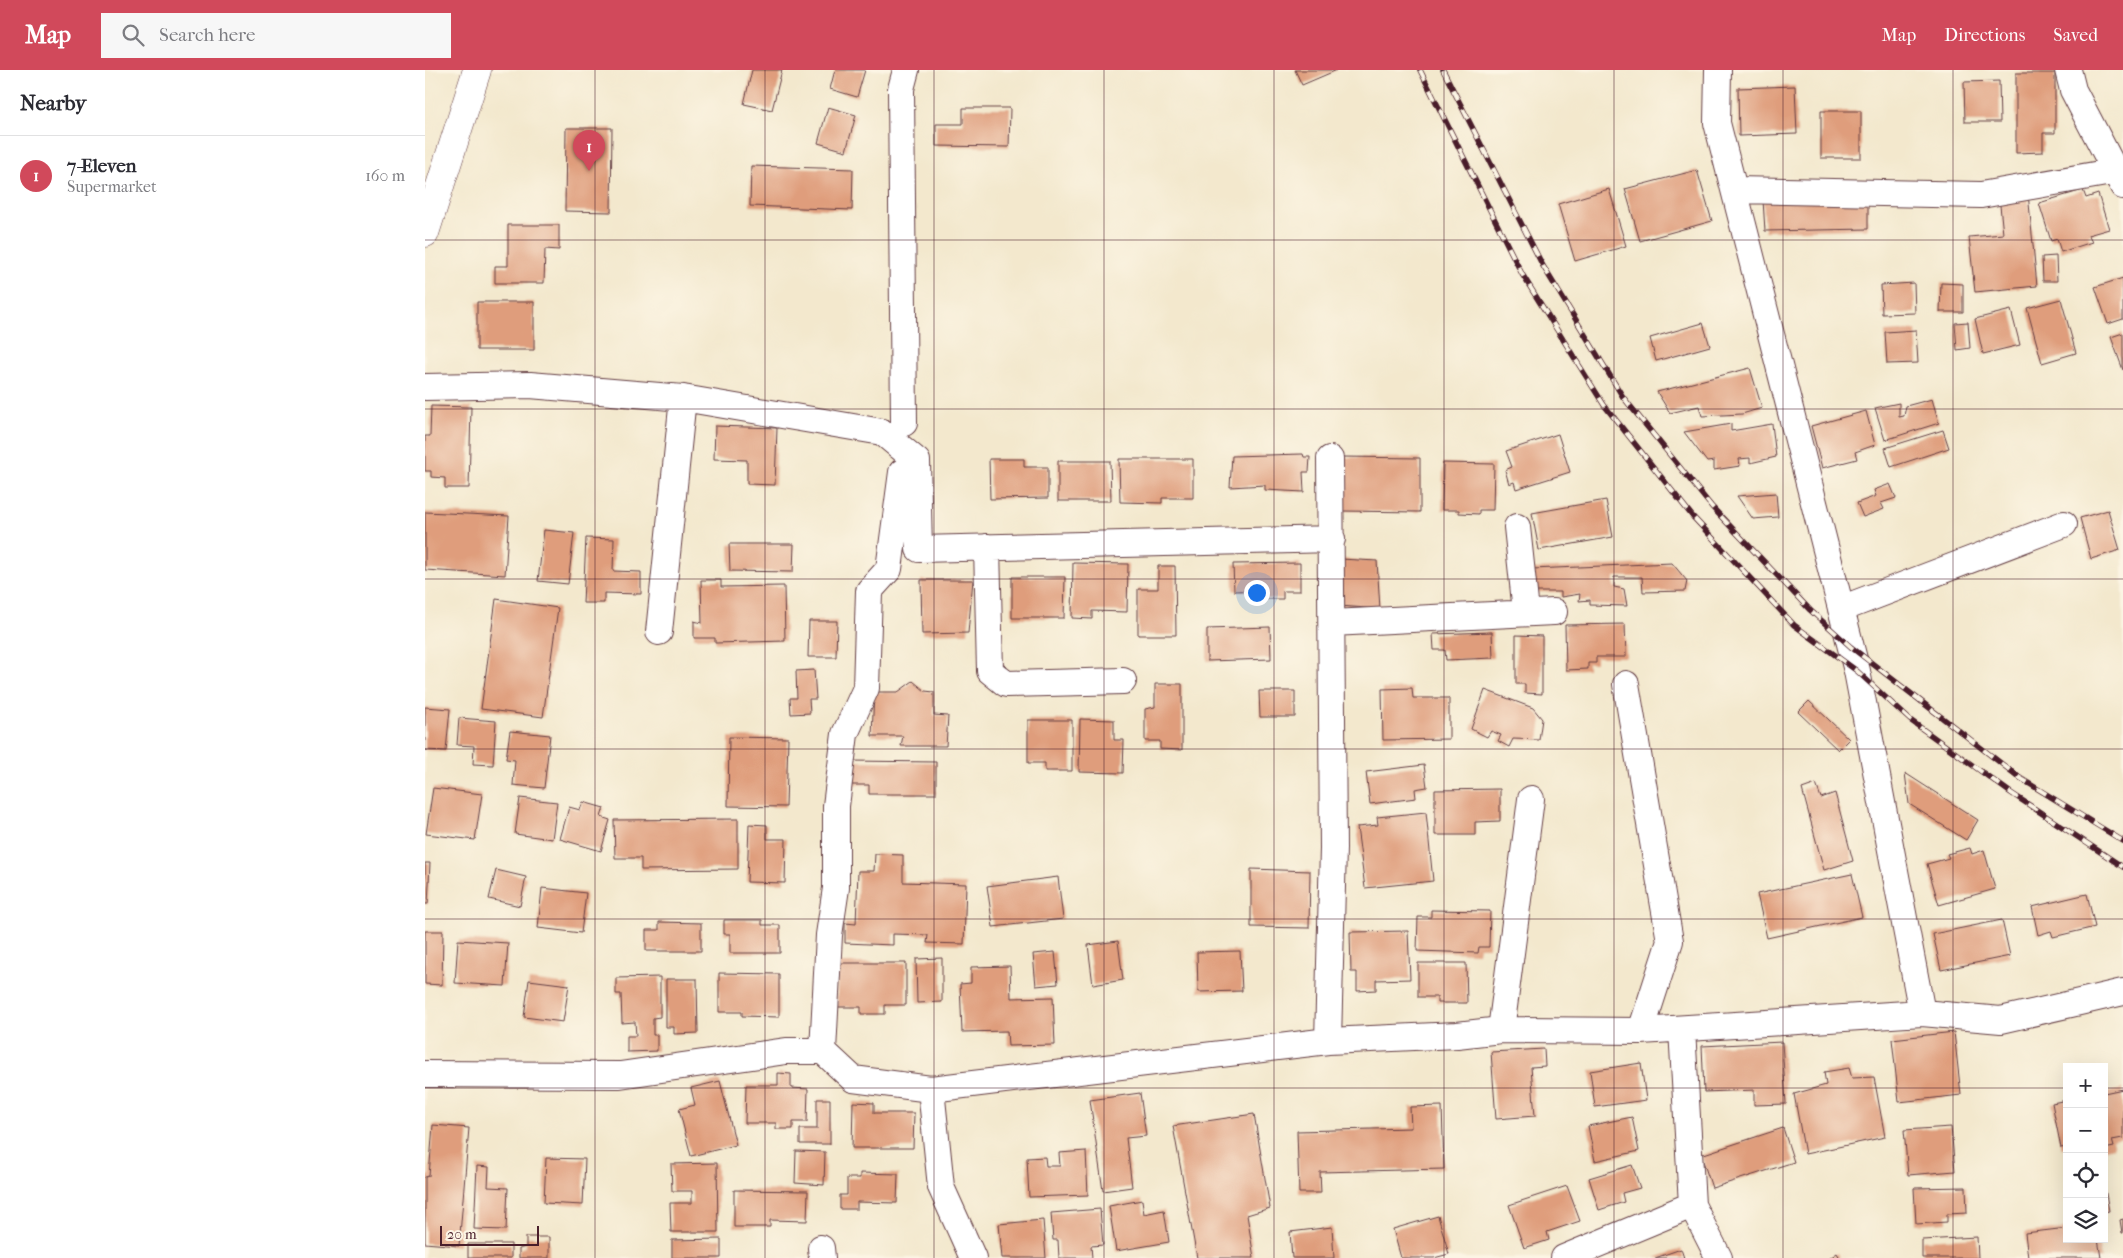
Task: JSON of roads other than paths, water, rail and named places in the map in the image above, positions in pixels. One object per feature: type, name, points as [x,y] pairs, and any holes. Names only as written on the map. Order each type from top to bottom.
[{"type":"street","points":[[425,233],[477,70]]},
{"type":"street","points":[[904,423],[901,89],[906,70]]},
{"type":"street","points":[[1718,70],[1717,123],[1857,671],[1922,1013]]},
{"type":"street","points":[[1735,190],[1981,195],[2121,176],[2073,90],[2068,70]]},
{"type":"street","points":[[425,387],[530,385],[683,398],[882,432],[917,461],[919,549],[1332,539]]},
{"type":"street","points":[[659,632],[683,398]]},
{"type":"street","points":[[1329,1041],[1333,848],[1330,459]]},
{"type":"street","points":[[823,1051],[829,935],[836,888],[836,806],[845,734],[866,688],[869,591],[889,569],[902,472]]},
{"type":"street","points":[[1841,609],[2064,524]]},
{"type":"street","points":[[1517,527],[1526,612]]},
{"type":"street","points":[[987,547],[990,671],[1006,684],[1123,681]]},
{"type":"street","points":[[1332,623],[1554,612]]},
{"type":"street","points":[[1626,684],[1670,941],[1641,1031]]},
{"type":"street","points":[[1501,1030],[1531,799]]},
{"type":"street","points":[[425,1074],[620,1075],[785,1051],[823,1051],[853,1079],[931,1089],[1329,1041],[1457,1035],[1501,1030],[1641,1031],[1922,1013],[2001,1020],[2123,992]]},
{"type":"street","points":[[1682,1029],[1692,1205],[1719,1258]]},
{"type":"street","points":[[931,1089],[941,1187],[973,1258]]},
{"type":"street","points":[[1564,1258],[1692,1205]]},
{"type":"railway","points":[[1420,70],[1522,274],[1604,405],[1693,517],[1794,625],[1857,671],[1910,720],[2011,793],[2123,867]]},
{"type":"railway","points":[[1443,70],[1543,266],[1623,397],[1712,507],[1810,610],[1851,647],[2020,778],[2123,841]]},
{"type":"place","name":"7-Eleven","points":[[589,171]]}]
